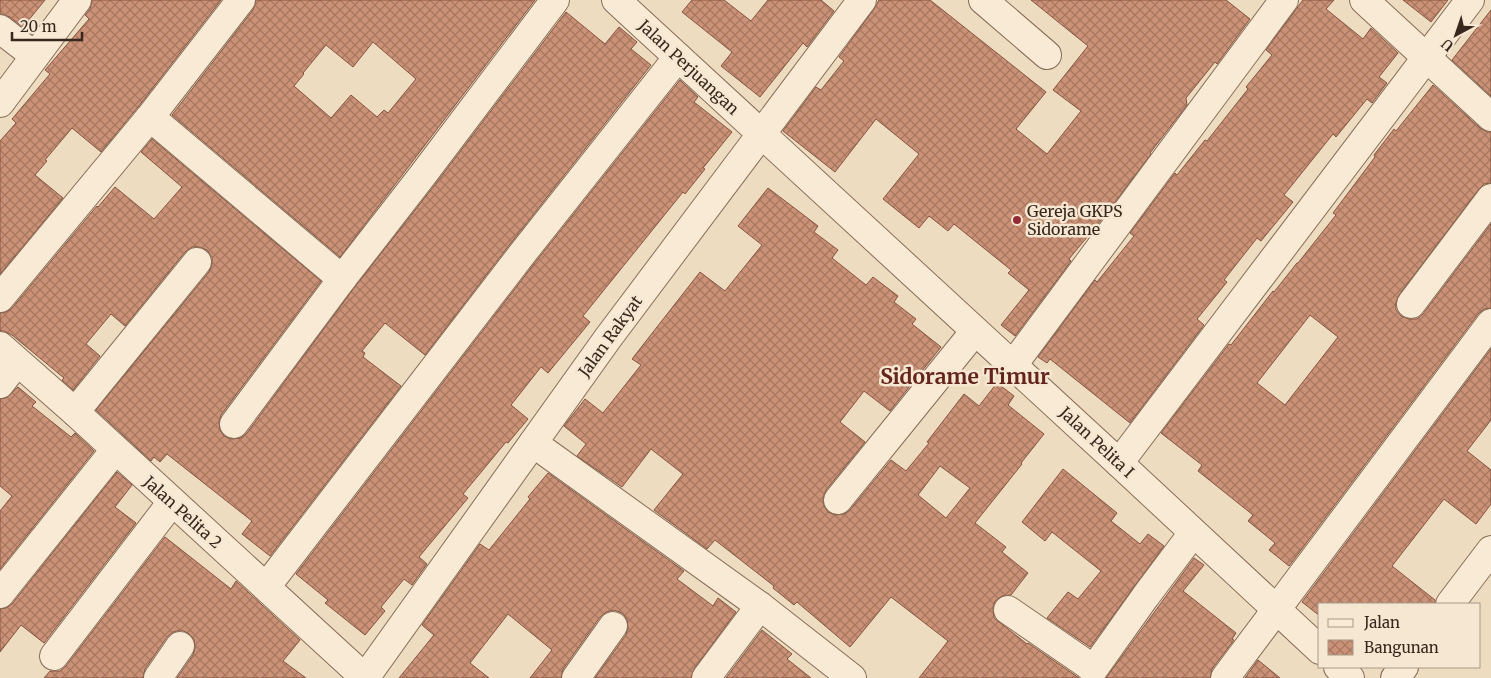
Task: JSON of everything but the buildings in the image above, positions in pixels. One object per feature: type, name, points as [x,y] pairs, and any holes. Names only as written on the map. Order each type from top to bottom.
[{"type":"street","points":[[0,104],[77,0]]},
{"type":"street","points":[[0,298],[150,117],[241,0]]},
{"type":"street","points":[[234,424],[555,0]]},
{"type":"street","name":"Jalan Perjuangan","points":[[616,0],[761,134]]},
{"type":"street","name":"Jalan Rakyat","points":[[365,678],[608,338],[862,0]]},
{"type":"street","points":[[983,0],[1047,55]]},
{"type":"street","points":[[1013,366],[1284,0]]},
{"type":"street","points":[[1364,0],[1491,117]]},
{"type":"street","points":[[1119,463],[1470,0]]},
{"type":"street","points":[[0,29],[35,56]]},
{"type":"street","points":[[266,587],[522,254],[678,57]]},
{"type":"street","points":[[150,117],[342,279]]},
{"type":"street","name":"Jalan Pelita I","points":[[761,134],[1318,648]]},
{"type":"street","points":[[1410,304],[1491,198]]},
{"type":"street","points":[[74,412],[197,262]]},
{"type":"street","points":[[1225,678],[1491,324]]},
{"type":"street","points":[[838,500],[975,331]]},
{"type":"street","points":[[0,384],[9,354]]},
{"type":"street","name":"Jalan Pelita 2","points":[[9,354],[365,678]]},
{"type":"street","points":[[533,444],[760,606],[852,678]]},
{"type":"street","points":[[0,594],[115,450]]},
{"type":"street","points":[[54,656],[172,502]]},
{"type":"street","points":[[1092,674],[1145,597],[1193,533]]},
{"type":"street","points":[[1451,603],[1491,550]]},
{"type":"street","points":[[706,678],[760,606]]},
{"type":"street","points":[[1008,610],[1088,665],[1092,674]]},
{"type":"street","points":[[576,678],[613,626]]},
{"type":"street","points":[[158,678],[180,646]]},
{"type":"street","points":[[1339,668],[1350,678]]},
{"type":"place","name":"Gereja GKPS Sidorame","points":[[1017,220]]},
{"type":"district","name":"Sidorame Timur","points":[[965,377]]}]
